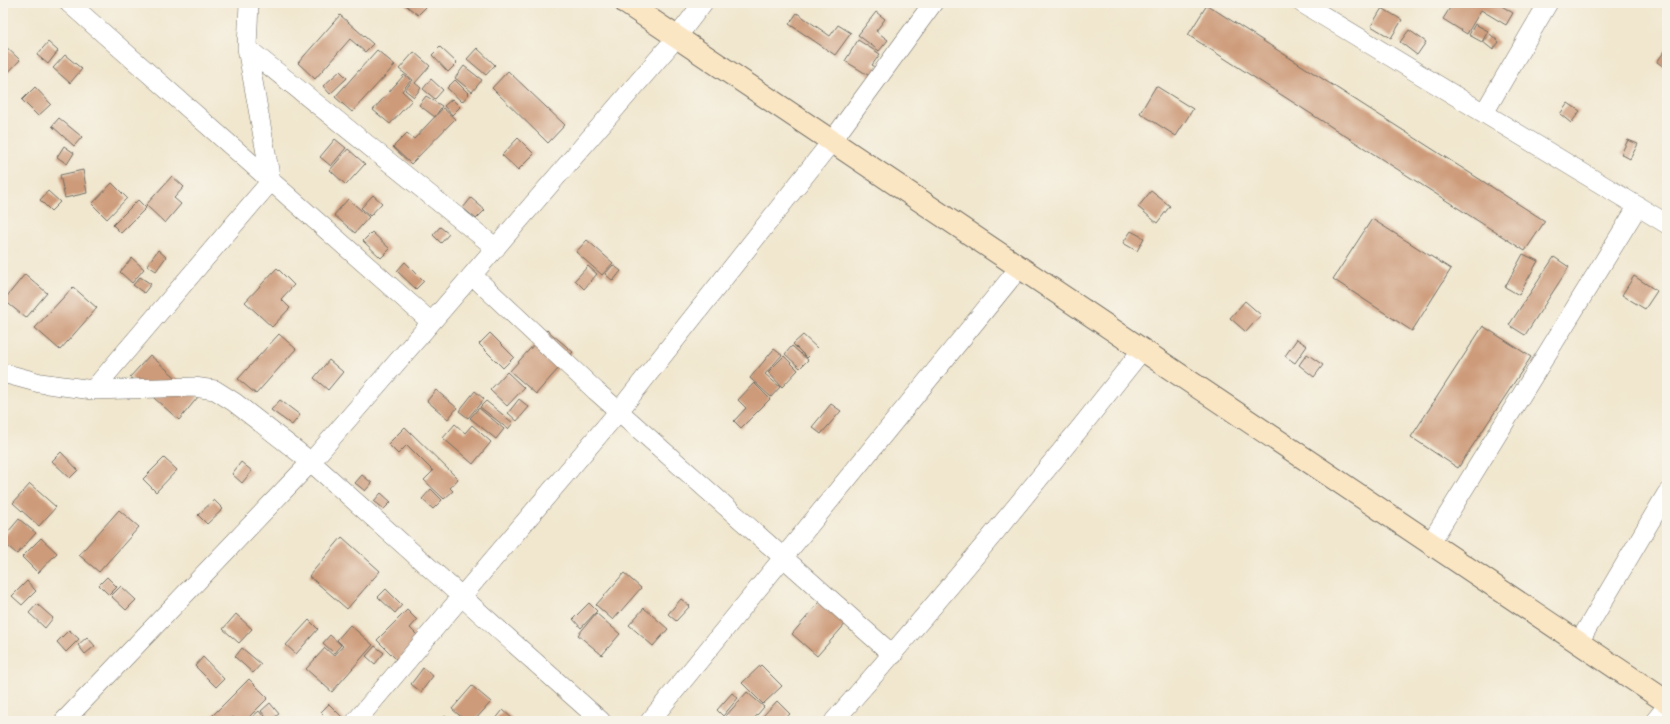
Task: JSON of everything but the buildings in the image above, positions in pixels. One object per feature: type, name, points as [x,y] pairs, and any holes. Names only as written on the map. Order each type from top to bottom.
[{"type":"main road","points":[[626,3],[1667,702]]},
{"type":"street","points":[[69,3],[431,322]]},
{"type":"street","points":[[249,3],[247,48],[272,181]]},
{"type":"street","points":[[64,721],[310,462],[677,37],[703,3]]},
{"type":"street","points":[[356,721],[462,598],[619,411],[832,141],[933,3]]},
{"type":"street","points":[[1484,113],[1548,3]]},
{"type":"street","points":[[1309,5],[1667,224]]},
{"type":"street","points":[[247,48],[496,248]]},
{"type":"street","points":[[93,390],[272,181]]},
{"type":"street","points":[[1430,542],[1638,206]]},
{"type":"street","points":[[650,721],[1020,267]]},
{"type":"street","points":[[472,275],[619,411],[893,654]]},
{"type":"street","points":[[834,721],[893,654],[1062,451],[1142,349]]},
{"type":"street","points":[[3,373],[40,383],[93,390],[194,387],[215,390],[234,402],[310,462],[601,721]]},
{"type":"street","points":[[1579,642],[1667,493]]},
{"type":"street","points":[[1654,721],[1667,706]]}]
